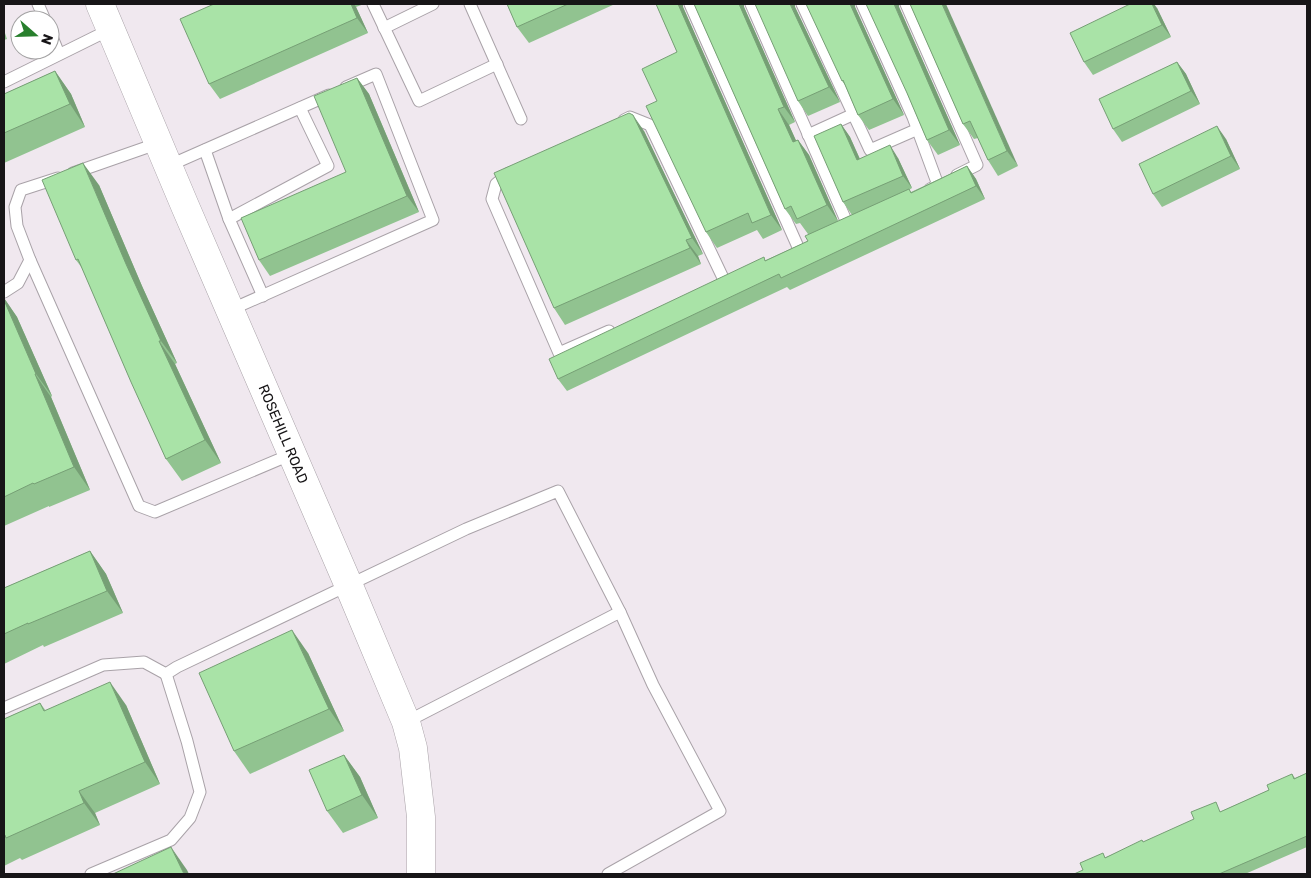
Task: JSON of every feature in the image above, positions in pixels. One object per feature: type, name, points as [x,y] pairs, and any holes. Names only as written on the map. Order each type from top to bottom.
[{"type":"street","name":"ROSEHILL ROAD","points":[[100,4],[406,722],[413,748],[421,816],[421,874]]},
{"type":"lane","points":[[373,4],[419,101],[497,64]]},
{"type":"lane","points":[[384,28],[433,4]]},
{"type":"lane","points":[[470,4],[521,119]]},
{"type":"lane","points":[[690,4],[798,247]]},
{"type":"lane","points":[[751,4],[848,225]]},
{"type":"lane","points":[[802,4],[870,150],[918,129]]},
{"type":"lane","points":[[862,4],[918,129],[938,185]]},
{"type":"lane","points":[[906,4],[977,165],[920,193]]},
{"type":"lane","points":[[60,54],[110,29]]},
{"type":"lane","points":[[4,82],[48,60]]},
{"type":"lane","points":[[230,310],[434,220],[376,74],[205,150],[163,154],[94,166],[21,190],[14,207],[18,226],[30,260],[139,506],[155,512],[292,454]]},
{"type":"lane","points":[[229,219],[328,166],[300,108]]},
{"type":"lane","points":[[808,135],[854,114]]},
{"type":"lane","points":[[612,125],[630,117],[650,125],[724,280]]},
{"type":"lane","points":[[205,150],[229,219],[263,296]]},
{"type":"lane","points":[[516,170],[507,174],[496,184],[492,199],[559,353],[620,326]]},
{"type":"lane","points":[[4,292],[18,283],[30,260]]},
{"type":"lane","points":[[166,674],[177,667],[466,529],[558,491],[620,612],[653,685],[720,811],[608,874]]},
{"type":"lane","points":[[406,722],[620,612]]},
{"type":"lane","points":[[4,708],[104,665],[144,662],[166,674],[187,741],[200,792],[190,818],[171,840],[91,874]]},
{"type":"building","points":[[214,4],[351,4],[357,18],[209,84],[180,19]]},
{"type":"building","points":[[507,4],[568,4],[517,27]]},
{"type":"building","points":[[656,4],[678,4],[771,215],[752,223],[748,213],[706,232],[646,106],[657,101],[642,69],[677,52]]},
{"type":"building","points":[[694,4],[739,4],[784,107],[778,109],[793,142],[798,140],[827,205],[797,219],[791,206],[785,209]]},
{"type":"building","points":[[755,4],[790,4],[829,87],[798,101]]},
{"type":"building","points":[[806,4],[850,4],[893,99],[858,115]]},
{"type":"building","points":[[866,4],[894,4],[949,130],[927,140]]},
{"type":"building","points":[[910,4],[942,4],[1007,151],[988,160],[970,121],[963,124]]},
{"type":"building","points":[[1130,4],[1152,4],[1162,25],[1084,62],[1070,33]]},
{"type":"building","points":[[1177,62],[1191,91],[1113,129],[1099,99]]},
{"type":"building","points":[[55,71],[70,104],[4,133],[4,94]]},
{"type":"building","points":[[357,78],[407,196],[259,260],[241,218],[346,172],[314,96]]},
{"type":"building","points":[[629,113],[633,115],[692,238],[686,240],[690,248],[554,308],[494,173]]},
{"type":"building","points":[[841,124],[857,160],[890,145],[903,176],[843,202],[814,136]]},
{"type":"building","points":[[1217,126],[1231,156],[1153,194],[1139,164]]},
{"type":"building","points":[[83,163],[161,341],[159,341],[205,440],[166,459],[42,180]]},
{"type":"building","points":[[967,166],[976,186],[781,278],[779,274],[558,379],[549,359],[764,257],[765,261],[808,241],[805,236],[909,189],[911,193]]},
{"type":"building","points":[[4,300],[74,467],[4,497]]},
{"type":"building","points":[[90,551],[107,591],[4,634],[4,588]]},
{"type":"building","points":[[292,630],[329,709],[234,751],[199,673]]},
{"type":"building","points":[[110,682],[145,762],[79,791],[84,803],[6,838],[4,836],[4,719],[40,703],[44,711]]},
{"type":"building","points":[[344,755],[362,795],[327,811],[309,770]]},
{"type":"building","points":[[1307,773],[1307,836],[1219,874],[1074,874],[1083,870],[1080,863],[1103,853],[1105,858],[1142,840],[1143,842],[1194,819],[1191,812],[1216,802],[1220,812],[1269,790],[1267,785],[1292,774],[1294,779]]},
{"type":"building","points":[[171,847],[184,874],[113,874]]}]
